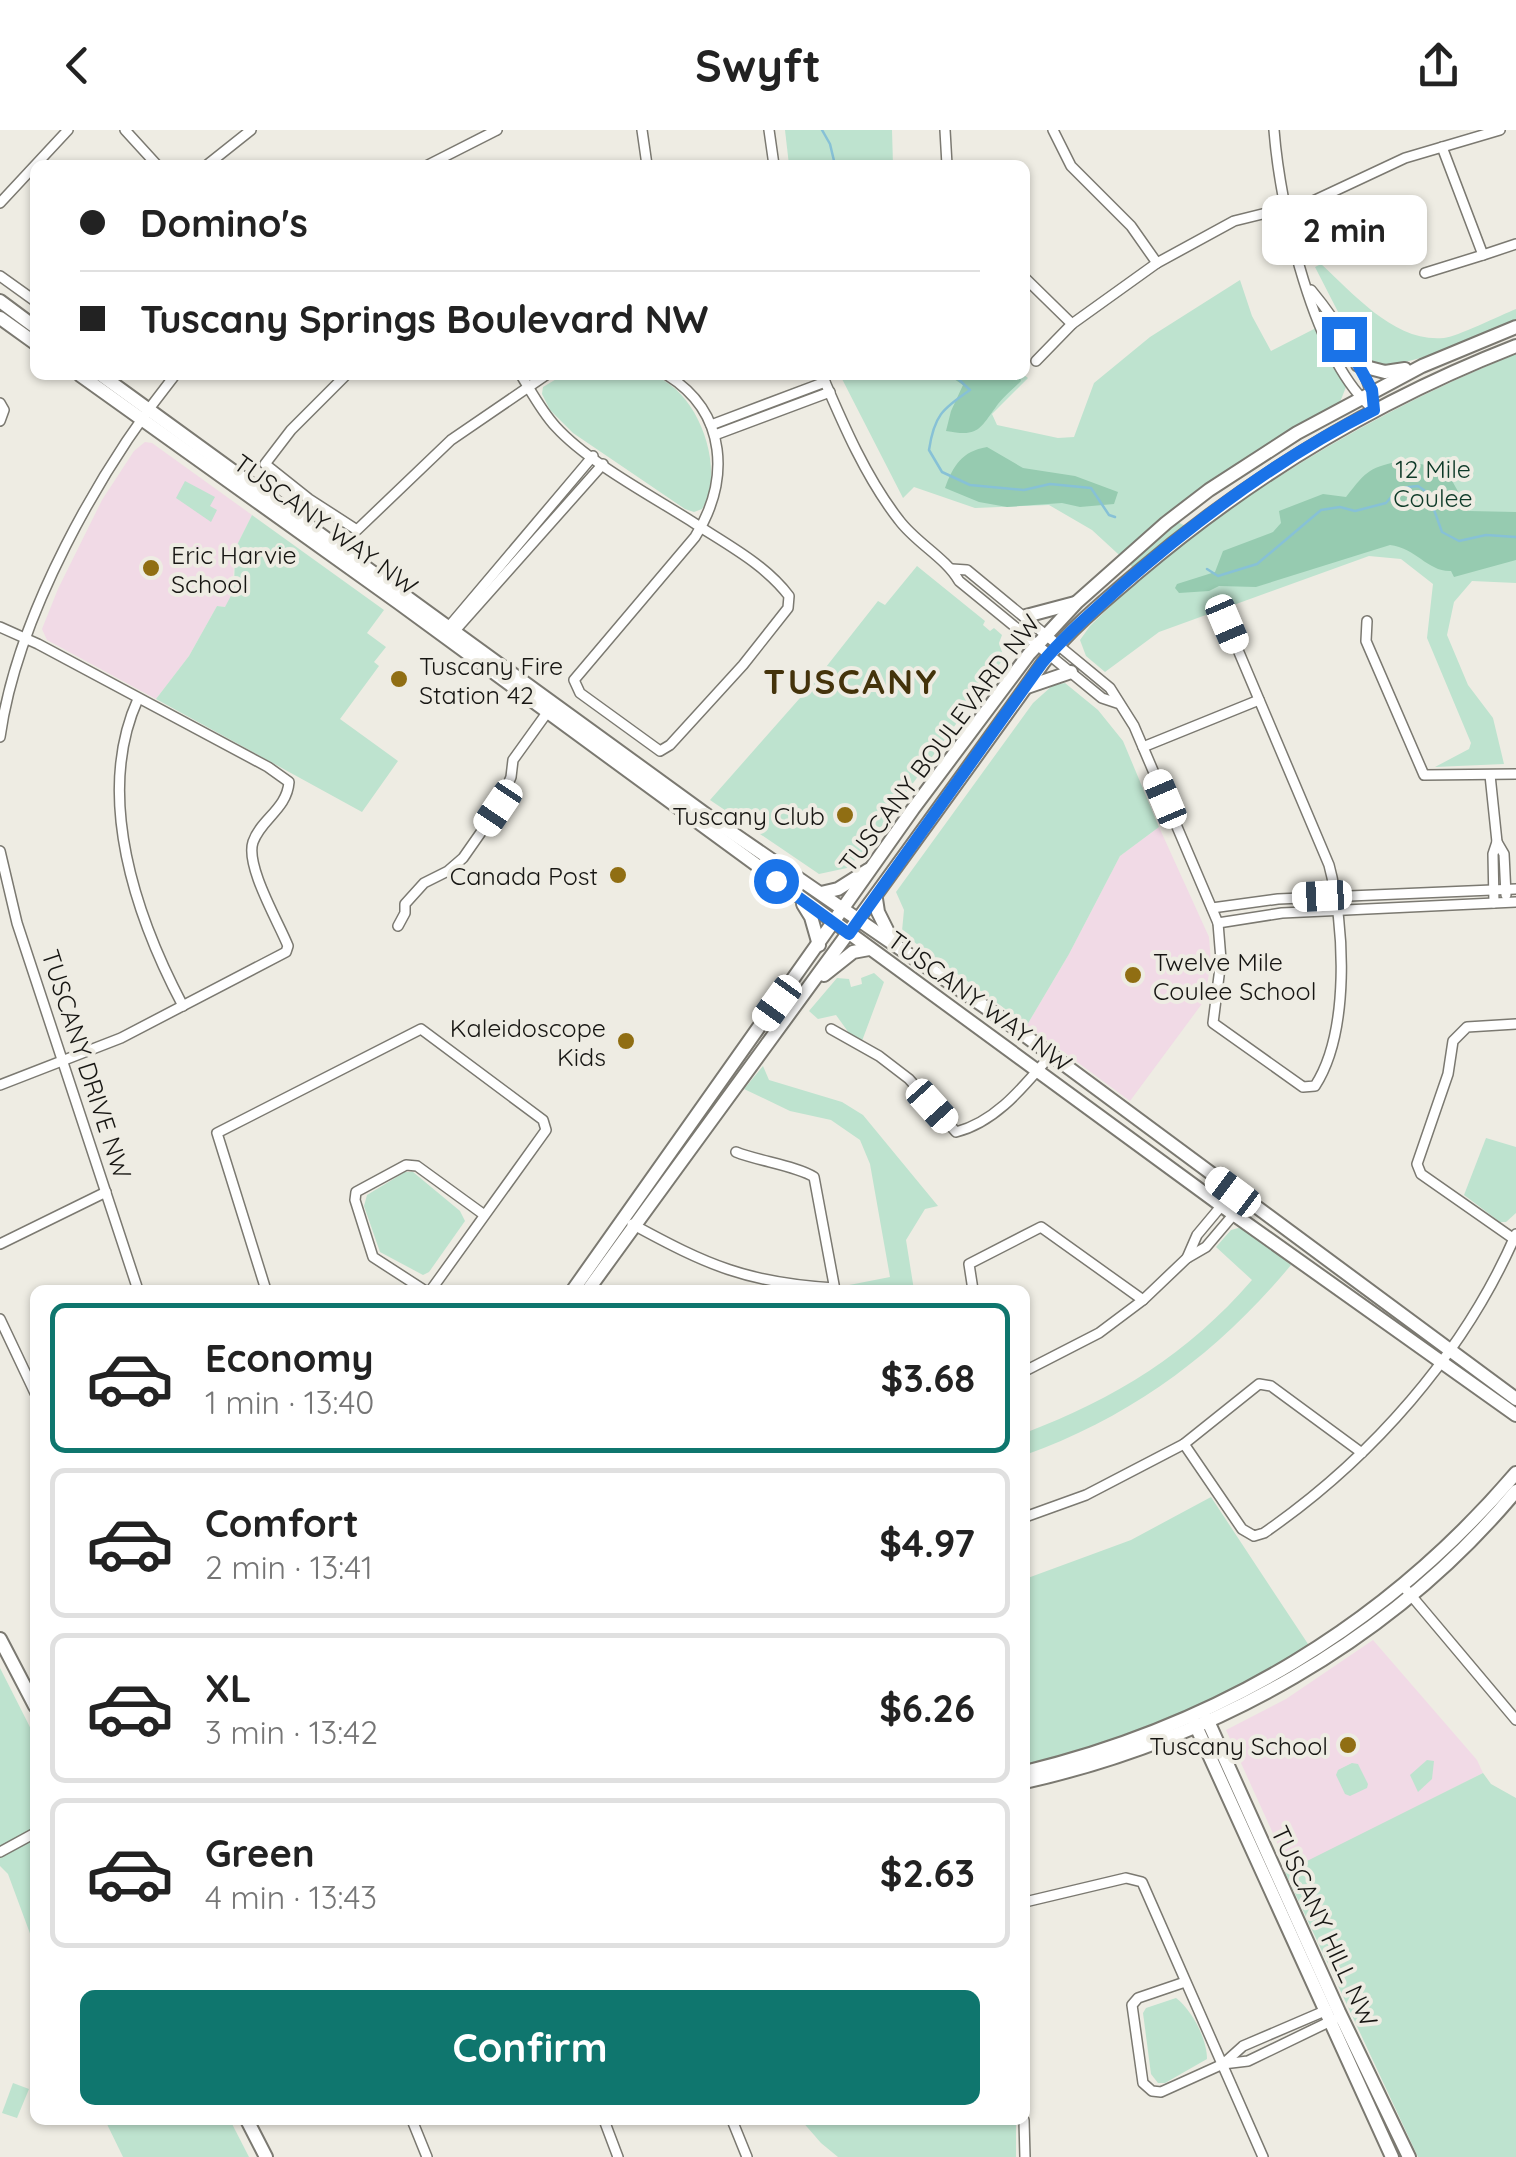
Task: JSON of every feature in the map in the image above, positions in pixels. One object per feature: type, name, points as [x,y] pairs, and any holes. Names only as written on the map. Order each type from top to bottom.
[{"type":"street","points":[[40,160],[68,130]]},
{"type":"street","points":[[124,130],[151,160]]},
{"type":"street","points":[[213,160],[251,130]]},
{"type":"street","points":[[438,160],[497,130]]},
{"type":"street","points":[[642,130],[645,160]]},
{"type":"street","points":[[769,130],[773,160]]},
{"type":"street","points":[[945,130],[948,160]]},
{"type":"street","points":[[1053,130],[1071,166],[1132,226],[1157,263]]},
{"type":"street","points":[[1274,130],[1284,208],[1317,322],[1358,397],[1374,410]]},
{"type":"street","points":[[1036,361],[1072,324],[1157,263],[1222,226],[1323,198],[1387,165],[1500,130]]},
{"type":"street","points":[[1442,147],[1483,255]]},
{"type":"street","points":[[0,204],[30,171]]},
{"type":"street","points":[[1425,273],[1516,244]]},
{"type":"street","points":[[0,276],[30,297]]},
{"type":"street","points":[[1030,283],[1072,324]]},
{"type":"street","points":[[1306,284],[1330,313],[1358,364],[1372,390],[1374,410]]},
{"type":"street","points":[[0,302],[30,323]]},
{"type":"street","points":[[0,318],[30,339]]},
{"type":"street","name":"TUSCANY BOULEVARD NW","points":[[591,1285],[874,866],[1042,639],[1077,602],[1210,490],[1358,397],[1516,327]]},
{"type":"street","name":"TUSCANY BOULEVARD NW","points":[[577,1285],[630,1223],[876,899],[1054,649],[1166,548],[1263,476],[1374,410],[1468,364],[1516,346]]},
{"type":"street","points":[[1358,364],[1386,372],[1422,366]]},
{"type":"street","name":"TUSCANY WAY NW","points":[[88,380],[145,415],[449,632],[799,898],[1228,1210],[1445,1356],[1516,1399]]},
{"type":"street","name":"TUSCANY WAY NW","points":[[106,380],[145,415]]},
{"type":"street","points":[[0,737],[12,676],[26,638],[80,521],[145,415],[171,380]]},
{"type":"street","points":[[341,380],[265,460],[266,467],[352,530],[361,528],[421,466],[538,380]]},
{"type":"street","points":[[525,380],[557,429],[603,464],[701,528],[775,579],[789,596],[788,608],[742,665],[665,749],[658,749],[580,693],[574,677],[701,528],[712,506],[718,481],[713,430],[676,380]]},
{"type":"street","points":[[713,430],[826,383],[887,504],[912,536],[952,570],[959,581],[1110,688],[1143,748],[1218,923],[1221,960],[1213,1023],[1303,1087],[1315,1086],[1333,1035],[1343,967],[1336,895],[1329,866],[1227,624]]},
{"type":"street","points":[[0,403],[4,410],[0,422]]},
{"type":"street","points":[[449,632],[594,456]]},
{"type":"street","points":[[449,632],[603,464]]},
{"type":"street","points":[[952,570],[967,570],[1026,616],[1042,639]]},
{"type":"street","points":[[1026,616],[1077,602]]},
{"type":"street","points":[[1367,621],[1366,641],[1424,774],[1516,774]]},
{"type":"street","points":[[0,627],[289,782],[283,803],[252,843],[252,855],[267,900],[288,946],[276,958],[121,1038],[0,1085]]},
{"type":"street","points":[[1054,649],[1071,672],[1102,698],[1117,704]]},
{"type":"street","points":[[1025,688],[1071,672]]},
{"type":"street","points":[[138,699],[121,759],[124,838],[157,951],[184,1006]]},
{"type":"street","points":[[1143,748],[1259,700]]},
{"type":"street","points":[[398,926],[406,913],[405,904],[424,883],[464,858],[498,808],[514,760],[550,709]]},
{"type":"street","name":"TUSCANY WAY NW","points":[[550,709],[860,920],[1050,1056],[1239,1196],[1516,1415]]},
{"type":"street","points":[[1218,923],[1282,913],[1511,902],[1505,889],[1504,854],[1497,842],[1490,775]]},
{"type":"street","name":"TUSCANY DRIVE NW","points":[[0,851],[17,923],[136,1285]]},
{"type":"street","points":[[821,894],[874,866]]},
{"type":"street","points":[[1212,908],[1278,898],[1505,889]]},
{"type":"street","points":[[1494,903],[1505,889]]},
{"type":"street","points":[[799,898],[811,917],[819,946]]},
{"type":"street","points":[[876,899],[883,924],[895,945]]},
{"type":"street","points":[[803,993],[845,957],[868,948]]},
{"type":"street","points":[[1184,1444],[1242,1529],[1254,1536],[1287,1516],[1362,1452],[1445,1356],[1515,1236],[1422,1174],[1417,1164],[1448,1074],[1453,1041],[1466,1027],[1516,1024]]},
{"type":"street","points":[[264,1285],[217,1133],[420,1029],[543,1120],[546,1130],[431,1285]]},
{"type":"street","points":[[831,1029],[880,1056],[909,1080],[956,1132],[975,1127],[1010,1100],[1050,1056]]},
{"type":"street","points":[[736,1152],[814,1177],[834,1285]]},
{"type":"street","points":[[419,1285],[372,1257],[356,1192],[406,1165],[417,1166],[483,1214]]},
{"type":"street","points":[[0,1244],[106,1192]]},
{"type":"street","points":[[1030,1368],[1099,1333],[1142,1300],[1187,1258],[1197,1236],[1239,1196]]},
{"type":"street","points":[[630,1223],[670,1246],[748,1278],[788,1285]]},
{"type":"street","points":[[972,1285],[969,1264],[1041,1227],[1142,1300]]},
{"type":"street","points":[[0,1318],[30,1382]]},
{"type":"street","points":[[1030,1515],[1098,1490],[1184,1444],[1259,1384],[1271,1386],[1362,1452]]},
{"type":"street","points":[[1407,1591],[1516,1473]]},
{"type":"street","points":[[1030,1781],[1097,1764],[1200,1720],[1304,1659],[1407,1591],[1469,1542],[1516,1490]]},
{"type":"street","points":[[1407,1591],[1516,1720]]},
{"type":"street","points":[[0,1639],[30,1696]]},
{"type":"street","points":[[1030,1771],[1200,1720]]},
{"type":"street","name":"TUSCANY HILL NW","points":[[1200,1720],[1333,2015],[1392,2157]]},
{"type":"street","points":[[0,1852],[30,1836]]},
{"type":"street","points":[[1030,1901],[1126,1878],[1142,1882],[1263,2157]]},
{"type":"street","points":[[1185,1982],[1138,1998],[1132,2006],[1143,2083],[1152,2091],[1162,2092],[1223,2064],[1248,2061],[1333,2015]]},
{"type":"street","points":[[1223,2064],[1242,2046],[1333,2015]]},
{"type":"street","name":"TUSCANY HILL NW","points":[[1333,2015],[1409,2157]]},
{"type":"street","points":[[250,2125],[266,2157]]},
{"type":"street","points":[[414,2125],[427,2157]]},
{"type":"street","points":[[606,2125],[618,2157]]},
{"type":"street","points":[[734,2125],[747,2157]]},
{"type":"street","points":[[1024,2125],[1025,2157]]},
{"type":"shaded area","name":"Eric Harvie School","points":[[145,442],[152,443],[252,515],[235,549],[232,597],[225,607],[217,606],[189,656],[156,699],[47,640],[42,629],[102,500],[134,451]]},
{"type":"shaded area","name":"Twelve Mile Coulee School","points":[[1159,827],[1209,937],[1211,963],[1204,1001],[1130,1101],[1027,1025],[1120,856]]},
{"type":"shaded area","name":"Tuscany School","points":[[1373,1640],[1477,1760],[1483,1773],[1290,1871],[1226,1730],[1286,1699]]},
{"type":"green space","points":[[785,130],[892,130],[893,160],[788,160]]},
{"type":"green space","points":[[1321,264],[1376,314],[1409,333],[1450,337],[1516,309],[1516,320],[1423,357],[1369,363],[1354,343],[1315,267]]},
{"type":"green space","name":"12 Mile Coulee","points":[[1240,280],[1252,316],[1271,351],[1316,328],[1346,387],[1340,402],[1265,446],[1168,517],[1197,532],[1351,433],[1516,354],[1516,583],[1472,581],[1454,602],[1447,635],[1468,685],[1493,718],[1504,764],[1435,767],[1469,749],[1471,743],[1427,638],[1433,584],[1401,559],[1369,556],[1159,632],[1105,672],[1086,656],[1080,640],[1142,576],[1092,530],[1049,505],[975,508],[914,487],[903,498],[843,380],[1026,380],[992,414],[997,425],[1058,438],[1074,437],[1094,383],[1150,337]]},
{"type":"green space","points":[[555,380],[668,383],[682,396],[704,432],[711,473],[702,509],[685,509],[573,433],[550,410],[543,387]]},
{"type":"green space","points":[[956,380],[1021,381],[977,430],[946,431],[963,385]]},
{"type":"green space","points":[[987,447],[1023,468],[1075,476],[1118,492],[1114,504],[1007,507],[979,502],[945,488],[960,461]]},
{"type":"green space","points":[[1404,460],[1446,470],[1469,511],[1516,512],[1516,560],[1454,577],[1451,571],[1435,568],[1407,550],[1390,545],[1256,587],[1219,586],[1209,591],[1179,593],[1175,588],[1215,572],[1223,551],[1273,532],[1281,523],[1279,511],[1323,494],[1346,497],[1370,471]]},
{"type":"green space","points":[[185,481],[215,497],[210,506],[217,510],[211,522],[176,498]]},
{"type":"green space","points":[[252,515],[384,610],[367,633],[386,647],[374,662],[379,666],[340,719],[398,761],[362,812],[156,699],[189,656],[217,606],[225,607],[234,590],[235,549]]},
{"type":"green space","points":[[917,566],[985,621],[983,625],[990,631],[994,628],[1002,635],[999,643],[1004,658],[863,852],[847,868],[819,874],[710,800],[815,681],[878,601],[885,605]]},
{"type":"green space","points":[[1065,683],[1098,710],[1123,741],[1159,827],[1120,856],[1027,1025],[902,931],[904,910],[896,892],[1033,703],[1053,685]]},
{"type":"green space","points":[[874,973],[884,982],[862,1041],[849,1033],[836,1015],[818,1019],[809,1011],[837,978],[849,979],[851,987],[862,984],[861,978]]},
{"type":"green space","points":[[763,1066],[769,1080],[842,1102],[863,1115],[938,1206],[925,1209],[906,1240],[913,1285],[849,1285],[890,1277],[870,1164],[860,1140],[831,1120],[790,1111],[744,1089]]},
{"type":"green space","points":[[1486,1138],[1516,1147],[1516,1213],[1506,1222],[1500,1222],[1464,1195]]},
{"type":"green space","points":[[405,1172],[413,1172],[460,1211],[465,1221],[423,1275],[380,1252],[364,1206],[367,1195]]},
{"type":"green space","points":[[1242,1227],[1291,1265],[1234,1326],[1171,1378],[1102,1422],[1030,1453],[1030,1431],[1090,1405],[1149,1371],[1202,1330],[1252,1280],[1216,1247],[1231,1230]]},
{"type":"green space","points":[[1211,1497],[1310,1647],[1172,1717],[1030,1763],[1030,1577],[1131,1540]]},
{"type":"green space","points":[[0,1668],[30,1727],[30,1933],[8,1874],[0,1866]]},
{"type":"green space","points":[[1427,1760],[1434,1761],[1432,1779],[1418,1792],[1410,1775]]},
{"type":"green space","points":[[1352,1763],[1358,1764],[1368,1784],[1350,1796],[1345,1794],[1336,1775]]},
{"type":"green space","points":[[1483,1773],[1491,1784],[1516,1798],[1516,2157],[1418,2157],[1285,1872]]},
{"type":"green space","points":[[1176,1998],[1198,2026],[1207,2059],[1165,2083],[1158,2083],[1151,2074],[1143,2013],[1146,2008]]},
{"type":"green space","points":[[13,2083],[29,2089],[17,2118],[2,2113]]},
{"type":"green space","points":[[107,2125],[233,2125],[249,2157],[123,2157]]},
{"type":"green space","points":[[805,2125],[1016,2125],[1016,2157],[838,2157]]},
{"type":"waterway","points":[[822,130],[834,160]]},
{"type":"waterway","points":[[959,380],[970,390],[946,408],[937,421],[929,450],[942,472],[970,485],[1024,490],[1050,484],[1091,488],[1109,515],[1115,517]]},
{"type":"waterway","points":[[1207,569],[1218,576],[1257,564],[1321,510],[1340,507],[1355,511],[1386,503],[1399,488],[1418,486],[1428,493],[1442,532],[1459,541],[1486,535],[1516,537]]},
{"type":"place","name":"Eric Harvie School","points":[[151,568]]},
{"type":"place","name":"Tuscany Fire Station 42","points":[[399,679]]},
{"type":"place","name":"Tuscany Club","points":[[845,815]]},
{"type":"place","name":"Canada Post","points":[[618,875]]},
{"type":"place","name":"Twelve Mile Coulee School","points":[[1133,975]]},
{"type":"place","name":"Kaleidoscope Kids","points":[[626,1041]]},
{"type":"place","name":"Tuscany School","points":[[1348,1745]]},
{"type":"district","name":"TUSCANY","points":[[851,681]]},
{"type":"route","points":[[776,881],[849,934],[1042,663],[1066,636],[1166,548],[1263,476],[1374,410],[1372,390],[1344,339]]}]
